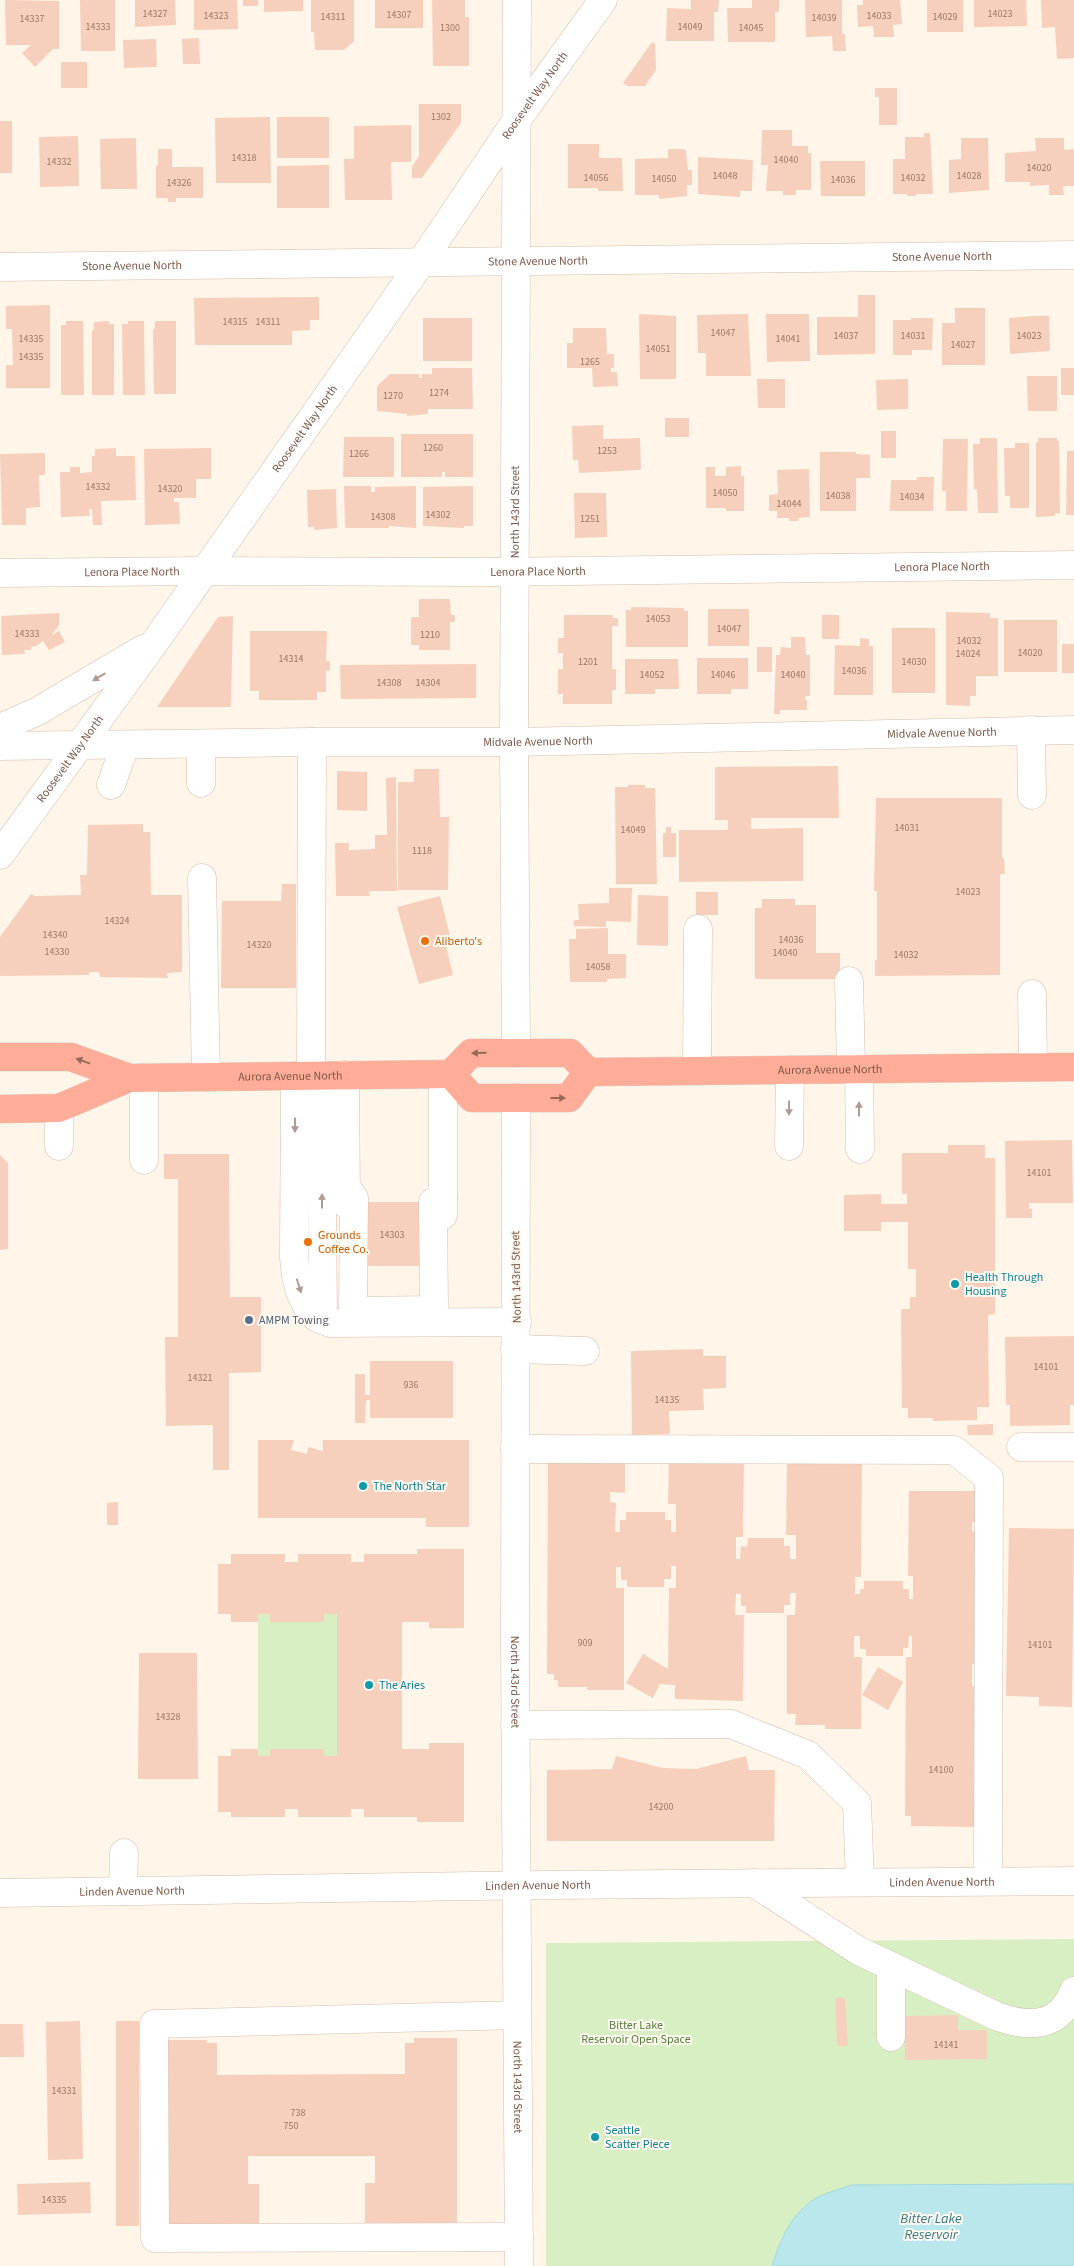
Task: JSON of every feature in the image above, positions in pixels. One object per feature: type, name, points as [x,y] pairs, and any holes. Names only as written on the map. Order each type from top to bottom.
[{"type":"highway","points":[[471,1052],[570,1053],[588,1072],[569,1098],[472,1098],[447,1074],[471,1052]]},
{"type":"highway","name":"Aurora Avenue North","points":[[0,1057],[71,1057],[136,1078],[447,1074]]},
{"type":"highway","name":"Aurora Avenue North","points":[[588,1072],[1074,1066]]},
{"type":"highway","name":"Aurora Avenue North","points":[[0,1108],[59,1108],[136,1078]]},
{"type":"street","name":"North 143rd Street","points":[[516,0],[516,572],[514,742],[516,1052]]},
{"type":"street","name":"Roosevelt Way North","points":[[0,855],[155,642],[421,262],[516,121],[603,0]]},
{"type":"street","name":"Stone Avenue North","points":[[0,267],[1074,255]]},
{"type":"street","name":"Lenora Place North","points":[[0,573],[204,571],[516,572],[1074,565]]},
{"type":"street","points":[[0,728],[38,712],[155,642]]},
{"type":"street","points":[[1031,730],[1032,795]]},
{"type":"street","name":"Midvale Avenue North","points":[[0,746],[312,742],[514,742],[1074,730]]},
{"type":"street","points":[[312,742],[318,1075],[334,1321]]},
{"type":"street","points":[[201,744],[201,783]]},
{"type":"street","points":[[111,784],[125,745]]},
{"type":"street","points":[[202,878],[206,1077]]},
{"type":"street","points":[[698,929],[698,1071]]},
{"type":"street","points":[[849,981],[860,1149]]},
{"type":"street","points":[[1032,994],[1033,1067]]},
{"type":"street","points":[[789,1146],[790,1070]]},
{"type":"street","points":[[443,1322],[443,1197],[447,1074]]},
{"type":"street","points":[[318,1075],[295,1153],[294,1258],[300,1292],[308,1308],[317,1318],[334,1321],[516,1322]]},
{"type":"street","points":[[318,1075],[346,1185],[354,1198],[353,1310],[434,1310],[433,1202],[443,1197]]},
{"type":"street","points":[[136,1078],[144,1160]]},
{"type":"street","name":"North 143rd Street","points":[[516,1098],[515,1725],[519,2266]]},
{"type":"street","points":[[59,1108],[59,1146]]},
{"type":"street","points":[[295,1153],[322,1153]]},
{"type":"street","points":[[334,1321],[346,1185]]},
{"type":"street","points":[[515,1350],[586,1351]]},
{"type":"street","points":[[1021,1447],[1074,1447]]},
{"type":"street","points":[[515,1449],[954,1450],[989,1478],[988,1881]]},
{"type":"street","points":[[515,1725],[732,1724],[808,1755],[857,1803],[860,1882]]},
{"type":"street","points":[[123,1891],[124,1853]]},
{"type":"street","name":"Linden Avenue North","points":[[0,1893],[516,1885],[1074,1881]]},
{"type":"street","points":[[754,1883],[859,1951],[996,2016],[1015,2023],[1040,2024],[1065,2021],[1068,2004],[1074,1991]]},
{"type":"street","points":[[891,1967],[891,2037]]},
{"type":"street","points":[[517,2015],[154,2024],[155,2238],[519,2237]]},
{"type":"green space","points":[[258,1614],[270,1614],[271,1622],[324,1622],[324,1614],[337,1614],[337,1756],[324,1756],[324,1749],[271,1749],[270,1756],[258,1756]]},
{"type":"green space","name":"Bitter Lake Reservoir Open Space","points":[[1074,1939],[1074,2184],[851,2185],[782,2236],[772,2266],[546,2266],[546,1943]]},
{"type":"water","name":"Bitter Lake Reservoir","points":[[1074,2184],[1074,2266],[772,2266],[783,2236],[794,2218],[818,2197],[851,2185]]},
{"type":"building","points":[[5,0],[59,1],[59,49],[53,49],[35,67],[22,53],[31,45],[6,45]]},
{"type":"building","points":[[80,0],[115,0],[115,51],[81,51]]},
{"type":"building","points":[[135,0],[175,0],[176,25],[135,27]]},
{"type":"building","points":[[194,0],[237,0],[238,29],[194,30]]},
{"type":"building","points":[[243,0],[258,0],[258,6],[243,6]]},
{"type":"building","points":[[264,0],[303,0],[303,11],[264,12]]},
{"type":"building","points":[[311,0],[354,0],[354,41],[344,50],[315,50],[314,32],[311,32]]},
{"type":"building","points":[[375,0],[423,0],[423,28],[375,28]]},
{"type":"building","points":[[432,0],[465,0],[465,17],[469,17],[469,66],[433,66]]},
{"type":"building","points":[[691,0],[719,0],[718,12],[714,12],[714,41],[666,41],[667,8],[691,9]]},
{"type":"building","points":[[752,0],[779,0],[779,12],[775,12],[775,42],[728,42],[727,8],[752,8]]},
{"type":"building","points":[[805,0],[842,0],[842,34],[845,34],[846,51],[833,51],[832,36],[806,37]]},
{"type":"building","points":[[863,0],[900,0],[902,24],[893,25],[894,37],[874,37],[873,26],[858,27],[857,5],[863,5]]},
{"type":"building","points":[[927,0],[963,0],[963,32],[927,32]]},
{"type":"building","points":[[974,0],[1026,0],[1027,26],[974,27]]},
{"type":"building","points":[[1041,0],[1074,0],[1074,58],[1057,59],[1055,27],[1042,28]]},
{"type":"building","points":[[199,38],[200,64],[183,64],[182,39]]},
{"type":"building","points":[[156,39],[157,67],[124,68],[123,40]]},
{"type":"building","points":[[652,42],[655,44],[656,70],[645,86],[628,86],[623,83]]},
{"type":"building","points":[[61,62],[87,62],[87,88],[61,88]]},
{"type":"building","points":[[875,88],[897,88],[897,125],[879,125],[879,97],[875,97]]},
{"type":"building","points":[[419,104],[461,104],[461,123],[422,178],[412,178],[412,167],[419,156]]},
{"type":"building","points":[[270,117],[271,183],[216,183],[215,118]]},
{"type":"building","points":[[277,117],[329,117],[329,158],[277,158]]},
{"type":"building","points":[[0,121],[12,121],[12,173],[0,173]]},
{"type":"building","points":[[411,125],[411,162],[391,162],[392,200],[345,200],[344,159],[354,159],[354,126]]},
{"type":"building","points":[[762,130],[792,130],[792,146],[808,146],[808,153],[811,153],[811,190],[796,190],[796,195],[783,195],[783,191],[766,191],[768,165],[761,165]]},
{"type":"building","points":[[924,133],[930,133],[933,194],[907,196],[907,194],[893,194],[893,159],[905,159],[905,137],[924,137]]},
{"type":"building","points":[[78,136],[79,186],[40,187],[39,137]]},
{"type":"building","points":[[136,138],[137,189],[101,189],[100,139]]},
{"type":"building","points":[[961,138],[988,138],[989,190],[949,193],[949,160],[961,159]]},
{"type":"building","points":[[1035,138],[1064,138],[1064,150],[1074,149],[1074,186],[1063,186],[1064,195],[1049,195],[1049,185],[1030,186],[1030,182],[1005,182],[1005,153],[1036,151]]},
{"type":"building","points":[[568,144],[599,144],[599,158],[622,158],[623,191],[598,191],[598,188],[568,188]]},
{"type":"building","points":[[158,149],[172,149],[172,167],[203,167],[203,198],[176,198],[176,202],[168,202],[168,198],[156,198]]},
{"type":"building","points":[[668,149],[684,149],[686,151],[688,170],[692,170],[692,185],[687,185],[687,196],[659,199],[659,195],[635,195],[635,159],[668,158]]},
{"type":"building","points":[[698,157],[753,160],[752,191],[740,191],[740,197],[698,194]]},
{"type":"building","points":[[820,161],[865,161],[865,196],[821,196]]},
{"type":"building","points":[[329,165],[329,208],[277,208],[277,166]]},
{"type":"building","points":[[858,295],[875,295],[875,354],[817,355],[817,317],[858,317]]},
{"type":"building","points":[[319,297],[319,320],[310,320],[310,330],[292,331],[292,345],[195,345],[194,298]]},
{"type":"building","points":[[50,305],[50,388],[6,388],[6,365],[13,365],[12,329],[6,329],[6,306]]},
{"type":"building","points":[[955,308],[985,308],[985,365],[942,365],[942,323],[955,323]]},
{"type":"building","points":[[639,314],[676,316],[676,379],[640,379]]},
{"type":"building","points":[[748,314],[751,376],[706,376],[706,353],[698,353],[697,315]]},
{"type":"building","points":[[766,314],[809,314],[810,361],[767,362]]},
{"type":"building","points":[[1049,316],[1050,351],[1010,354],[1009,318]]},
{"type":"building","points":[[423,318],[472,318],[472,361],[423,361]]},
{"type":"building","points":[[911,318],[933,318],[932,350],[912,350],[912,355],[893,355],[893,320],[911,320]]},
{"type":"building","points":[[66,321],[83,321],[84,395],[61,395],[61,325],[66,325]]},
{"type":"building","points":[[109,321],[109,324],[114,324],[114,395],[92,395],[92,330],[94,330],[94,322]]},
{"type":"building","points":[[128,321],[144,321],[145,395],[123,395],[122,324],[128,324]]},
{"type":"building","points":[[155,321],[176,321],[176,394],[154,394],[153,329],[155,329]]},
{"type":"building","points":[[573,328],[606,328],[607,354],[614,354],[614,368],[611,368],[611,372],[617,372],[618,386],[593,387],[592,368],[567,368],[567,343],[573,343]]},
{"type":"building","points":[[432,368],[472,368],[473,409],[428,409],[428,414],[407,416],[407,414],[377,411],[377,386],[390,374],[419,374],[419,378],[422,378],[422,374],[432,374]]},
{"type":"building","points":[[1061,368],[1074,368],[1074,395],[1061,395]]},
{"type":"building","points":[[1027,376],[1057,376],[1057,411],[1028,411]]},
{"type":"building","points":[[757,379],[785,379],[785,408],[758,408]]},
{"type":"building","points":[[908,379],[908,409],[877,410],[876,380]]},
{"type":"building","points":[[665,418],[689,418],[689,437],[665,437]]},
{"type":"building","points":[[603,425],[603,439],[640,438],[641,470],[579,473],[578,460],[573,460],[572,426]]},
{"type":"building","points":[[881,431],[896,431],[896,458],[881,458]]},
{"type":"building","points":[[401,434],[473,434],[473,477],[445,477],[445,472],[442,472],[442,477],[401,477]]},
{"type":"building","points":[[344,437],[394,437],[394,477],[343,477]]},
{"type":"building","points":[[980,438],[997,438],[998,513],[978,513],[977,489],[974,489],[973,444],[980,444]]},
{"type":"building","points":[[1038,438],[1057,438],[1057,441],[1059,441],[1060,513],[1055,513],[1055,516],[1036,517],[1036,442],[1038,442]]},
{"type":"building","points":[[943,439],[968,439],[967,511],[946,511],[946,491],[942,491]]},
{"type":"building","points":[[1015,443],[1029,443],[1029,508],[1010,508],[1010,496],[1005,496],[1004,448],[1015,448]]},
{"type":"building","points":[[116,448],[116,456],[135,456],[136,500],[101,501],[102,525],[93,525],[92,509],[89,509],[90,516],[61,517],[60,472],[70,472],[70,467],[80,467],[80,473],[92,472],[92,456],[95,456],[95,449]]},
{"type":"building","points":[[211,448],[211,479],[196,479],[196,498],[174,498],[174,502],[179,502],[180,524],[145,525],[144,449]]},
{"type":"building","points":[[1067,451],[1074,451],[1074,515],[1066,515]]},
{"type":"building","points":[[820,452],[856,452],[856,454],[870,455],[870,478],[856,478],[856,511],[820,511]]},
{"type":"building","points":[[45,453],[45,475],[39,475],[40,507],[26,508],[26,525],[2,525],[0,454]]},
{"type":"building","points":[[741,466],[741,476],[744,476],[744,511],[726,511],[726,508],[706,508],[706,467],[715,467],[715,476],[726,476],[726,467]]},
{"type":"building","points":[[809,469],[810,517],[798,518],[798,521],[789,521],[789,518],[777,518],[777,511],[769,511],[769,495],[778,494],[777,470]]},
{"type":"building","points":[[917,477],[934,477],[933,511],[890,511],[891,480],[917,480]]},
{"type":"building","points":[[344,486],[371,486],[371,492],[375,492],[375,487],[416,486],[416,528],[389,526],[389,528],[346,528]]},
{"type":"building","points":[[473,486],[473,526],[464,526],[464,528],[423,526],[423,487]]},
{"type":"building","points":[[336,489],[337,528],[314,530],[314,527],[308,527],[307,490]]},
{"type":"building","points":[[574,493],[606,493],[607,537],[575,538]]},
{"type":"building","points":[[419,599],[450,599],[451,615],[455,615],[455,622],[450,622],[450,650],[419,650],[419,645],[411,645],[411,617],[419,617]]},
{"type":"building","points":[[631,607],[684,608],[684,611],[688,611],[688,647],[626,647],[626,610],[631,610]]},
{"type":"building","points":[[708,609],[749,609],[749,646],[708,646]]},
{"type":"building","points":[[946,612],[990,613],[990,618],[998,618],[998,676],[976,676],[976,696],[970,696],[970,706],[946,705]]},
{"type":"building","points":[[59,613],[59,625],[52,635],[59,631],[65,642],[49,650],[43,641],[31,647],[31,650],[24,650],[25,654],[2,655],[1,616]]},
{"type":"building","points":[[564,615],[613,615],[613,618],[618,618],[618,626],[612,626],[612,669],[616,669],[616,690],[612,690],[612,704],[563,704],[563,694],[558,694],[558,669],[563,669],[563,653],[558,653],[558,638],[564,638]]},
{"type":"building","points":[[822,615],[839,615],[839,639],[822,639]]},
{"type":"building","points":[[233,616],[231,707],[157,707],[218,617]]},
{"type":"building","points":[[1004,620],[1057,620],[1057,672],[1004,672]]},
{"type":"building","points":[[892,628],[935,628],[935,693],[892,693]]},
{"type":"building","points":[[250,631],[327,631],[326,661],[330,661],[330,671],[326,671],[326,692],[317,692],[317,700],[259,700],[259,691],[250,691]]},
{"type":"building","points":[[791,637],[805,637],[806,655],[810,655],[810,696],[806,696],[805,700],[807,700],[807,710],[780,710],[780,714],[774,714],[776,655],[780,655],[781,647],[791,648]]},
{"type":"building","points":[[860,638],[869,639],[869,646],[873,646],[873,695],[834,695],[835,645],[860,646]]},
{"type":"building","points":[[1062,644],[1074,644],[1074,673],[1062,673]]},
{"type":"building","points":[[757,647],[772,647],[772,672],[757,672]]},
{"type":"building","points":[[697,658],[748,658],[748,689],[731,689],[731,694],[697,694]]},
{"type":"building","points":[[625,659],[678,659],[679,689],[655,689],[655,694],[625,694]]},
{"type":"building","points":[[476,664],[476,698],[341,699],[340,665]]},
{"type":"building","points":[[838,766],[839,818],[751,818],[751,829],[803,828],[803,881],[679,882],[679,830],[728,830],[728,820],[715,820],[715,767]]},
{"type":"building","points":[[414,769],[439,769],[440,817],[449,817],[448,890],[398,890],[398,782],[414,782]]},
{"type":"building","points":[[337,771],[367,772],[367,811],[337,810]]},
{"type":"building","points":[[396,777],[397,891],[369,891],[370,896],[336,896],[335,843],[349,843],[349,850],[375,849],[375,835],[387,835],[386,778]]},
{"type":"building","points":[[628,785],[645,785],[645,788],[655,788],[657,884],[616,884],[615,787],[628,787]]},
{"type":"building","points":[[876,798],[1002,798],[1002,858],[1004,858],[1005,874],[1000,874],[1000,975],[875,976],[875,960],[877,960],[877,891],[874,891]]},
{"type":"building","points":[[143,824],[143,832],[150,832],[151,895],[182,895],[182,972],[167,973],[168,978],[100,977],[99,972],[89,972],[89,975],[0,976],[0,937],[31,894],[35,896],[81,895],[80,875],[87,875],[88,825]]},
{"type":"building","points":[[666,827],[671,827],[671,833],[676,833],[676,857],[663,857],[663,833],[666,833]]},
{"type":"building","points":[[282,884],[296,884],[296,988],[221,988],[222,901],[281,901]]},
{"type":"building","points":[[609,888],[632,888],[631,922],[606,921],[606,927],[574,926],[574,920],[579,920],[578,904],[609,903]]},
{"type":"building","points":[[696,892],[718,892],[718,915],[696,915]]},
{"type":"building","points":[[638,895],[668,896],[668,946],[637,945]]},
{"type":"building","name":"Aliberto's","points":[[440,896],[450,936],[444,937],[453,975],[419,984],[397,907]]},
{"type":"building","points":[[762,899],[795,899],[795,905],[816,905],[816,953],[840,953],[840,979],[755,979],[755,908],[762,908]]},
{"type":"building","points":[[608,928],[608,954],[626,954],[626,978],[607,979],[607,982],[570,982],[569,939],[576,939],[576,929]]},
{"type":"building","points":[[1072,1140],[1073,1203],[1029,1203],[1029,1209],[1032,1209],[1032,1218],[1006,1218],[1005,1141]]},
{"type":"building","name":"Health Through Housing","points":[[948,1145],[985,1145],[985,1158],[995,1158],[995,1314],[988,1315],[989,1407],[977,1407],[977,1420],[933,1421],[933,1418],[908,1418],[908,1408],[902,1408],[901,1309],[910,1309],[910,1297],[916,1297],[916,1269],[908,1269],[908,1222],[881,1222],[881,1231],[844,1231],[844,1195],[881,1194],[881,1204],[907,1204],[907,1194],[902,1194],[902,1153],[948,1153]]},
{"type":"building","points":[[164,1154],[229,1154],[230,1297],[261,1297],[261,1372],[229,1373],[229,1470],[213,1470],[213,1425],[166,1426],[165,1337],[178,1337],[178,1179],[164,1179]]},
{"type":"building","points":[[0,1155],[8,1163],[8,1249],[0,1250]]},
{"type":"building","points":[[357,1202],[427,1202],[427,1266],[358,1266]]},
{"type":"building","points":[[1074,1336],[1074,1405],[1070,1405],[1070,1425],[1010,1426],[1010,1405],[1006,1405],[1005,1337]]},
{"type":"building","points":[[703,1349],[703,1356],[726,1356],[726,1388],[703,1389],[704,1410],[669,1411],[670,1434],[632,1435],[631,1351]]},
{"type":"building","points":[[370,1361],[453,1361],[453,1418],[370,1418],[370,1400],[366,1400],[365,1423],[355,1423],[355,1374],[365,1374],[365,1395],[370,1395]]},
{"type":"building","points":[[993,1424],[993,1435],[968,1435],[967,1425]]},
{"type":"building","name":"The North Star","points":[[258,1440],[294,1440],[291,1450],[307,1454],[308,1447],[323,1451],[323,1440],[469,1440],[469,1527],[426,1527],[426,1518],[258,1518]]},
{"type":"building","points":[[548,1459],[625,1459],[625,1493],[610,1492],[610,1502],[616,1503],[615,1532],[620,1532],[620,1520],[626,1520],[626,1512],[665,1512],[665,1520],[671,1520],[671,1532],[676,1532],[676,1504],[668,1504],[669,1459],[744,1459],[743,1537],[736,1537],[736,1559],[740,1559],[741,1546],[747,1547],[748,1538],[784,1538],[784,1546],[790,1546],[790,1559],[796,1559],[796,1535],[786,1535],[787,1459],[862,1459],[861,1577],[855,1577],[855,1594],[860,1594],[860,1589],[864,1589],[864,1581],[903,1581],[903,1589],[909,1589],[909,1599],[913,1599],[913,1576],[908,1576],[909,1491],[976,1491],[976,1522],[972,1522],[972,1531],[977,1532],[976,1664],[972,1664],[972,1686],[977,1686],[976,1827],[911,1826],[911,1816],[905,1816],[906,1657],[912,1657],[912,1636],[909,1636],[908,1648],[903,1648],[903,1656],[866,1656],[866,1649],[860,1649],[860,1636],[854,1636],[854,1657],[862,1657],[861,1729],[825,1729],[825,1725],[795,1725],[796,1714],[787,1714],[787,1615],[795,1615],[796,1593],[790,1593],[790,1605],[784,1605],[784,1613],[746,1613],[746,1606],[741,1606],[741,1594],[736,1594],[735,1615],[744,1615],[743,1701],[675,1699],[675,1685],[660,1684],[653,1698],[626,1683],[643,1654],[668,1669],[669,1588],[676,1588],[676,1566],[671,1566],[671,1579],[664,1579],[664,1587],[627,1587],[627,1580],[621,1580],[621,1567],[616,1567],[616,1588],[624,1588],[624,1690],[587,1690],[587,1687],[558,1687],[558,1680],[554,1680],[554,1674],[547,1674]]},
{"type":"building","points":[[118,1502],[118,1525],[107,1525],[107,1503]]},
{"type":"building","points":[[1009,1528],[1074,1529],[1072,1707],[1039,1706],[1039,1697],[1006,1696]]},
{"type":"building","name":"The Aries","points":[[417,1549],[464,1549],[464,1628],[429,1628],[429,1622],[402,1622],[402,1749],[429,1749],[429,1743],[464,1743],[464,1822],[417,1822],[417,1817],[364,1817],[364,1809],[351,1809],[351,1817],[298,1817],[298,1809],[285,1809],[285,1817],[231,1817],[231,1812],[218,1812],[218,1756],[231,1756],[231,1749],[258,1749],[258,1756],[270,1756],[270,1749],[324,1749],[324,1756],[337,1756],[337,1614],[324,1614],[324,1622],[270,1622],[270,1614],[258,1614],[258,1622],[231,1622],[231,1614],[218,1614],[218,1564],[231,1564],[231,1554],[285,1554],[285,1562],[298,1562],[298,1554],[351,1554],[351,1562],[364,1562],[364,1554],[417,1554]]},
{"type":"building","points":[[139,1653],[197,1653],[198,1779],[138,1779]]},
{"type":"building","points":[[878,1667],[903,1682],[888,1710],[862,1695]]},
{"type":"building","points":[[616,1756],[663,1768],[696,1769],[746,1756],[749,1770],[775,1770],[774,1841],[547,1841],[547,1770],[612,1769]]},
{"type":"building","points":[[835,1998],[845,1998],[848,2046],[837,2046]]},
{"type":"building","points":[[958,2015],[958,2030],[987,2030],[987,2059],[905,2060],[905,2016]]},
{"type":"building","points":[[80,2021],[83,2159],[48,2160],[46,2022]]},
{"type":"building","points":[[116,2021],[139,2021],[139,2226],[116,2226]]},
{"type":"building","points":[[0,2024],[23,2024],[24,2057],[0,2057]]},
{"type":"building","points":[[414,2038],[457,2038],[457,2227],[365,2228],[365,2183],[375,2183],[375,2156],[248,2156],[248,2184],[259,2184],[259,2224],[166,2224],[166,2040],[207,2040],[207,2043],[217,2043],[217,2075],[405,2074],[405,2043],[414,2043]]},
{"type":"building","points":[[90,2182],[91,2213],[18,2215],[17,2184]]},
{"type":"place","name":"Aliberto's","points":[[425,941]]},
{"type":"place","name":"Grounds Coffee Co.","points":[[308,1242]]},
{"type":"place","name":"Health Through Housing","points":[[955,1284]]},
{"type":"place","name":"AMPM Towing","points":[[249,1320]]},
{"type":"place","name":"The North Star","points":[[363,1486]]},
{"type":"place","name":"The Aries","points":[[369,1685]]},
{"type":"place","name":"Seattle Scatter Piece","points":[[595,2137]]}]
